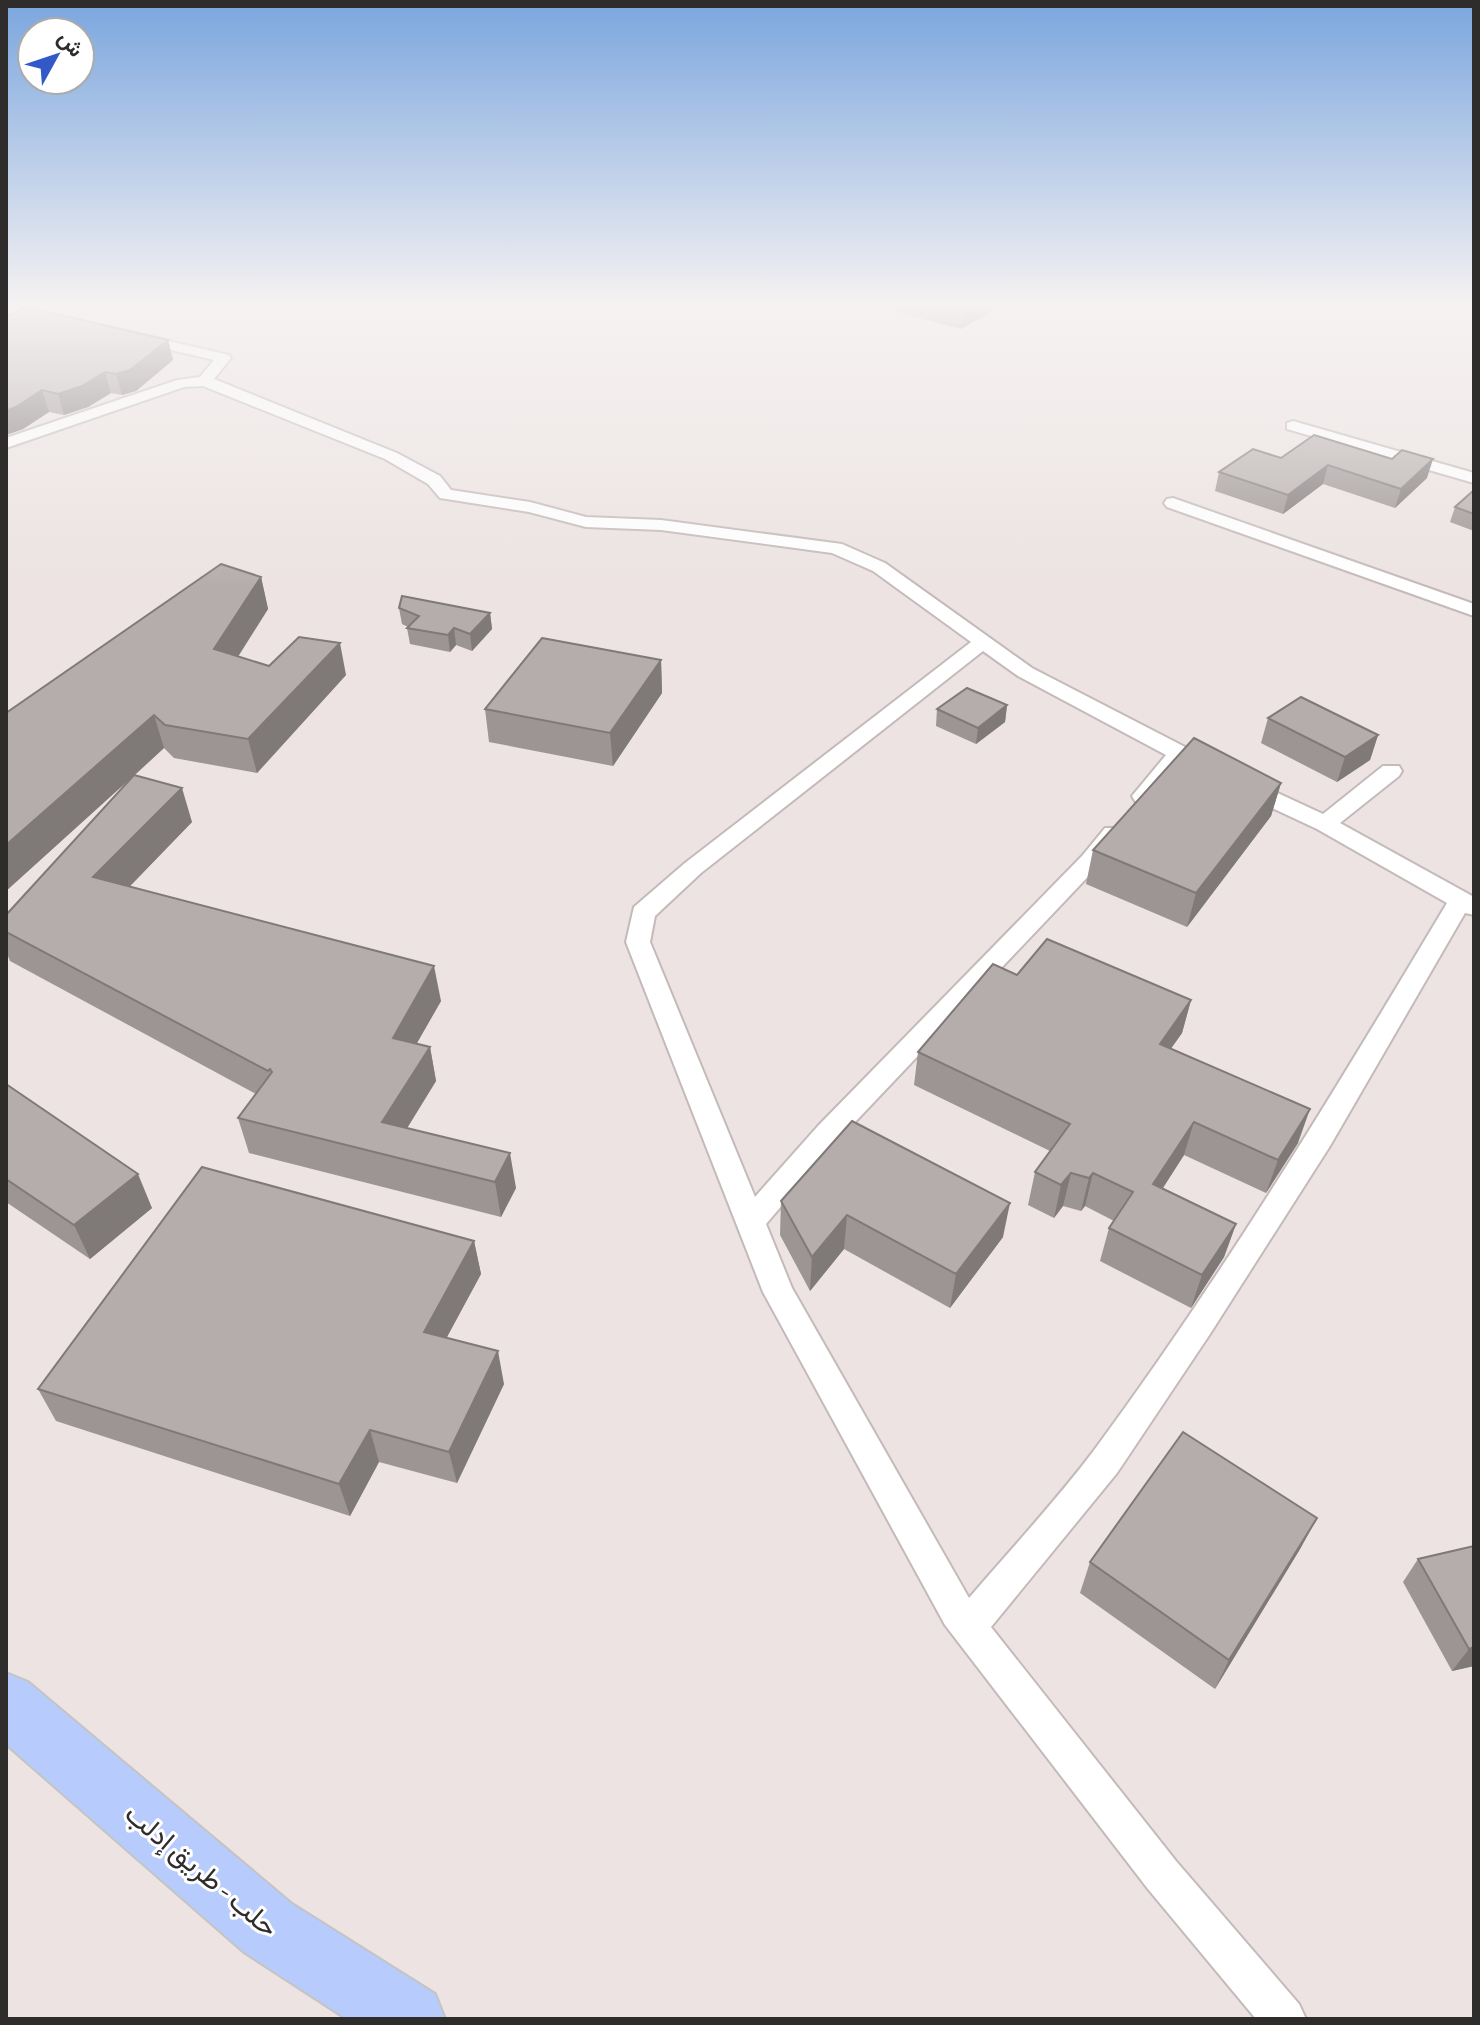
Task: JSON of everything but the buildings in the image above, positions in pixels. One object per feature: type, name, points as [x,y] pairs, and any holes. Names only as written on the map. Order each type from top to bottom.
[{"type":"highway","name":"حلب - طريق إدلب","points":[[6,1704],[268,1928],[410,2019]]},
{"type":"street","points":[[6,443],[134,398]]},
{"type":"street","points":[[248,398],[391,456],[434,480],[446,494],[530,507],[586,522],[661,525],[836,548],[879,567],[1025,672],[1205,766]]},
{"type":"street","points":[[1293,426],[1474,478]]},
{"type":"street","points":[[1173,503],[1474,610]]},
{"type":"street","points":[[983,642],[693,868],[643,913],[638,942],[778,1292],[968,1627],[1162,1875],[1284,2019]]},
{"type":"street","points":[[750,1222],[828,1133],[1090,861],[1179,753]]},
{"type":"street","points":[[1325,824],[1391,771]]},
{"type":"street","points":[[968,1627],[1105,1462],[1320,1139],[1467,904],[1325,824],[1232,780]]}]
